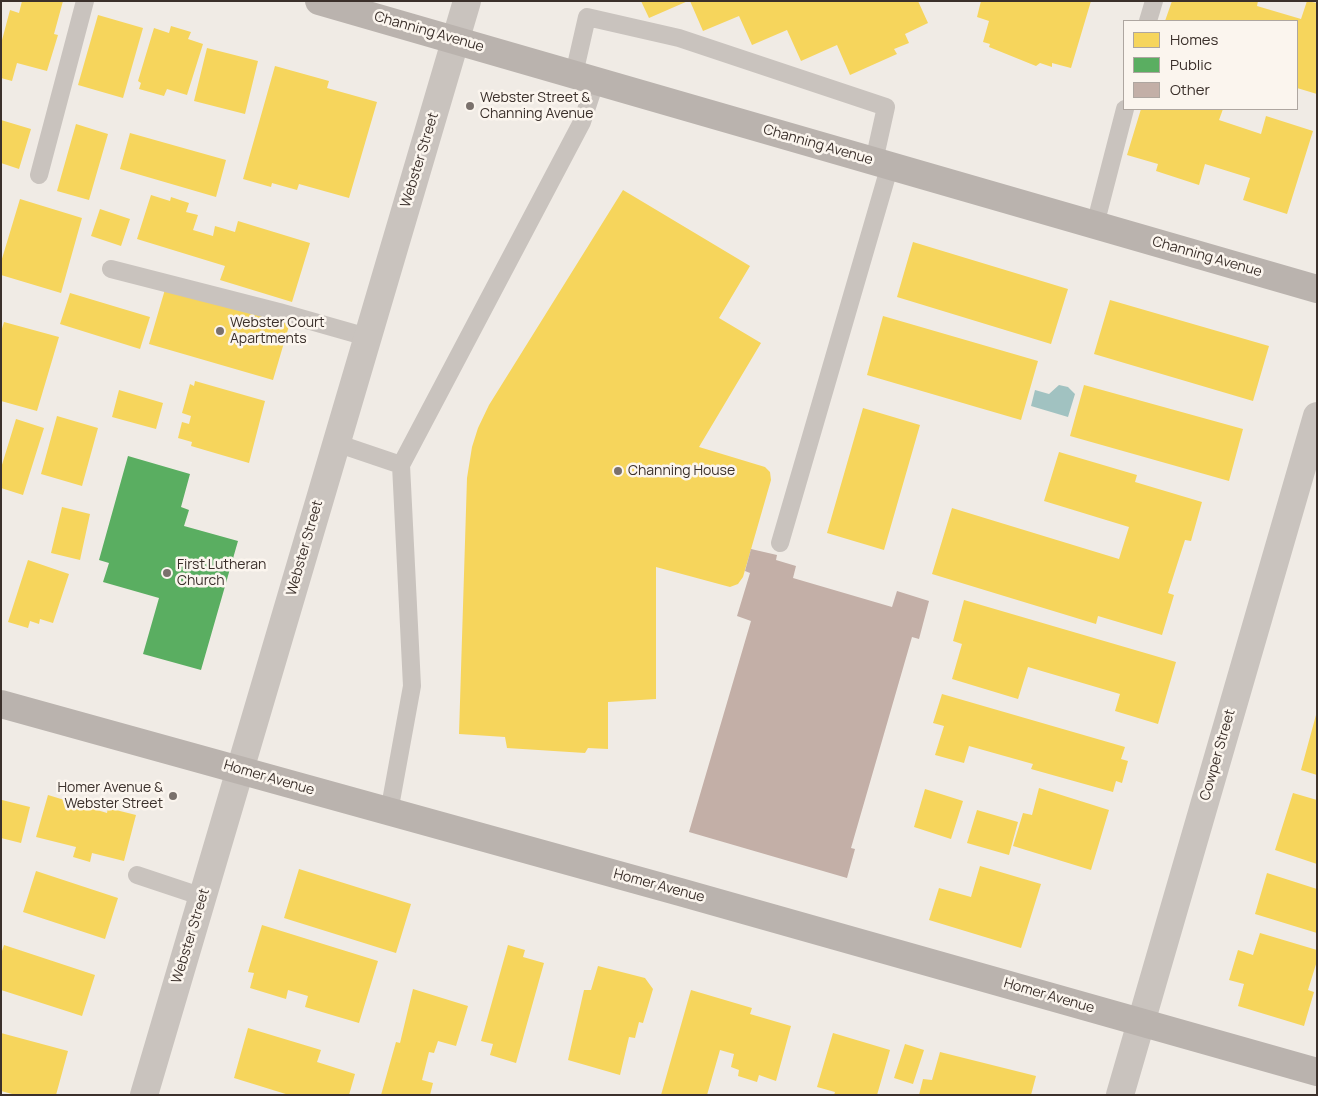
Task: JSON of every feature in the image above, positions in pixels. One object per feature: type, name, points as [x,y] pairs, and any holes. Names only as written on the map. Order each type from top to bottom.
[{"type":"street","name":"Channing Avenue","points":[[318,1],[1317,289]]},
{"type":"street","name":"Webster Street","points":[[144,1095],[467,1]]},
{"type":"street","name":"Cowper Street","points":[[1120,1095],[1317,416]]},
{"type":"street","name":"Homer Avenue","points":[[1,704],[1141,1021],[1317,1072]]},
{"type":"lane","points":[[39,175],[84,1]]},
{"type":"lane","points":[[1148,20],[1154,1]]},
{"type":"lane","points":[[389,812],[412,686],[401,465],[582,122],[587,17],[679,38],[886,107],[882,163],[780,543]]},
{"type":"lane","points":[[1094,225],[1125,110]]},
{"type":"lane","points":[[111,269],[279,312],[367,337]]},
{"type":"lane","points":[[336,443],[401,465]]},
{"type":"lane","points":[[137,875],[202,896]]},
{"type":"water","points":[[1059,385],[1068,387],[1075,394],[1068,417],[1031,406],[1035,390],[1049,394]]},
{"type":"building: Homes","points":[[22,1],[63,1],[54,34],[58,35],[47,71],[17,63],[12,81],[1,78],[1,44],[10,10],[19,13]]},
{"type":"building: Homes","points":[[641,1],[688,1],[649,18]]},
{"type":"building: Homes","points":[[690,1],[918,1],[928,23],[905,34],[909,43],[894,49],[897,54],[850,75],[837,45],[801,61],[787,30],[752,45],[739,16],[703,31]]},
{"type":"building: Homes","points":[[981,1],[1091,1],[1071,68],[1052,63],[1052,67],[1040,63],[1036,66],[989,47],[990,44],[983,42],[989,21],[977,17]]},
{"type":"building: Homes","points":[[1172,1],[1258,1],[1257,6],[1301,19],[1307,1],[1317,3],[1317,94],[1298,88],[1298,20],[1165,20]]},
{"type":"building: Homes","points":[[98,15],[143,28],[123,98],[78,85]]},
{"type":"building: Homes","points":[[171,26],[191,32],[188,39],[203,44],[187,95],[167,89],[164,96],[139,89],[141,83],[138,81],[154,28],[169,33]]},
{"type":"building: Homes","points":[[207,48],[258,61],[245,114],[194,101]]},
{"type":"building: Homes","points":[[275,66],[329,81],[327,88],[377,102],[349,198],[299,184],[297,190],[272,183],[271,187],[243,179]]},
{"type":"building: Homes","points":[[1141,110],[1223,110],[1219,120],[1261,134],[1266,116],[1313,131],[1287,214],[1243,200],[1250,178],[1205,164],[1199,185],[1156,171],[1158,164],[1127,155]]},
{"type":"building: Homes","points":[[1,120],[31,129],[19,169],[1,163]]},
{"type":"building: Homes","points":[[76,124],[108,134],[89,200],[57,191]]},
{"type":"building: Homes","points":[[130,133],[226,160],[216,197],[120,169]]},
{"type":"building: Homes","name":"Channing House","points":[[623,190],[750,266],[719,318],[761,343],[699,447],[765,467],[770,472],[771,480],[743,577],[738,584],[730,587],[656,567],[656,699],[608,702],[608,749],[588,748],[585,753],[507,748],[505,737],[459,734],[467,478],[472,447],[478,428],[489,405]]},
{"type":"building: Homes","points":[[151,195],[170,201],[171,197],[189,203],[186,212],[198,215],[193,230],[213,236],[215,226],[235,232],[238,221],[310,243],[292,302],[220,280],[225,266],[137,239]]},
{"type":"building: Homes","points":[[20,199],[82,218],[61,293],[1,275],[1,262]]},
{"type":"building: Homes","points":[[100,209],[130,219],[121,246],[91,236]]},
{"type":"building: Homes","points":[[913,242],[1068,289],[1051,344],[897,297]]},
{"type":"building: Homes","name":"Webster Court Apartments","points":[[166,286],[291,319],[273,380],[149,344]]},
{"type":"building: Homes","points":[[70,293],[150,317],[140,349],[60,324]]},
{"type":"building: Homes","points":[[1110,300],[1269,346],[1253,401],[1094,354]]},
{"type":"building: Homes","points":[[883,316],[1038,361],[1021,420],[867,375]]},
{"type":"building: Homes","points":[[4,322],[59,337],[37,411],[1,401],[1,332]]},
{"type":"building: Homes","points":[[195,381],[265,401],[249,463],[191,446],[192,442],[178,438],[182,422],[189,424],[191,416],[182,413],[190,384],[194,386]]},
{"type":"building: Homes","points":[[1084,385],[1243,429],[1229,481],[1070,436]]},
{"type":"building: Homes","points":[[119,390],[163,403],[156,429],[112,417]]},
{"type":"building: Homes","points":[[863,408],[920,425],[884,550],[827,533]]},
{"type":"building: Homes","points":[[57,416],[98,428],[82,486],[41,474]]},
{"type":"building: Homes","points":[[16,419],[44,428],[23,495],[1,488],[1,468]]},
{"type":"building: Homes","points":[[1059,452],[1137,475],[1135,482],[1202,502],[1191,541],[1185,540],[1168,593],[1174,595],[1162,635],[1098,616],[1096,624],[932,574],[952,508],[1119,559],[1129,527],[1044,501]]},
{"type":"building: Homes","points":[[62,507],[90,514],[80,560],[51,553]]},
{"type":"building: Homes","points":[[28,560],[69,574],[53,623],[40,619],[39,624],[30,621],[28,628],[8,622]]},
{"type":"building: Homes","points":[[964,600],[1176,662],[1158,724],[1115,711],[1120,694],[1028,667],[1018,699],[952,679],[962,644],[953,641]]},
{"type":"building: Homes","points":[[942,694],[1125,747],[1121,759],[1128,761],[1122,783],[1116,781],[1113,792],[1031,769],[1033,764],[969,746],[964,763],[935,755],[944,726],[933,723]]},
{"type":"building: Homes","points":[[1317,715],[1317,775],[1301,770]]},
{"type":"building: Homes","points":[[1039,788],[1109,810],[1091,870],[1013,846],[1023,813],[1032,815]]},
{"type":"building: Homes","points":[[925,789],[963,801],[951,839],[914,827]]},
{"type":"building: Homes","points":[[1293,793],[1317,800],[1317,864],[1275,850]]},
{"type":"building: Homes","points":[[48,795],[107,813],[108,808],[136,815],[124,861],[92,853],[90,862],[73,857],[76,847],[36,837]]},
{"type":"building: Homes","points":[[2,800],[30,807],[21,843],[1,838]]},
{"type":"building: Homes","points":[[977,810],[1018,822],[1009,855],[967,843]]},
{"type":"building: Homes","points":[[980,866],[1041,884],[1021,948],[929,920],[939,888],[971,897]]},
{"type":"building: Homes","points":[[299,869],[411,904],[396,953],[284,918]]},
{"type":"building: Homes","points":[[36,871],[118,898],[105,939],[23,912]]},
{"type":"building: Homes","points":[[1267,873],[1317,889],[1317,933],[1255,914]]},
{"type":"building: Homes","points":[[262,925],[378,961],[359,1023],[305,1007],[308,996],[288,990],[286,999],[250,988],[254,973],[248,972]]},
{"type":"building: Homes","points":[[1260,933],[1317,950],[1317,961],[1308,990],[1314,992],[1304,1026],[1238,1006],[1244,984],[1229,980],[1238,950],[1253,955]]},
{"type":"building: Homes","points":[[4,945],[95,975],[82,1016],[1,990],[1,954]]},
{"type":"building: Homes","points":[[508,945],[525,950],[523,957],[544,963],[516,1063],[490,1055],[493,1044],[481,1041]]},
{"type":"building: Homes","points":[[598,966],[645,978],[653,989],[643,1023],[639,1022],[635,1038],[629,1037],[620,1075],[568,1060],[584,990],[591,990]]},
{"type":"building: Homes","points":[[413,989],[468,1006],[456,1046],[438,1041],[434,1053],[429,1052],[422,1080],[433,1083],[430,1095],[381,1095],[396,1042],[400,1043]]},
{"type":"building: Homes","points":[[691,990],[752,1008],[750,1014],[791,1026],[776,1081],[759,1075],[757,1082],[738,1076],[739,1070],[731,1067],[734,1054],[720,1050],[707,1095],[661,1095]]},
{"type":"building: Homes","points":[[248,1028],[321,1050],[317,1062],[355,1074],[349,1095],[289,1095],[234,1078]]},
{"type":"building: Homes","points":[[1,1033],[68,1051],[56,1095],[16,1095],[1,1091]]},
{"type":"building: Homes","points":[[833,1033],[890,1050],[877,1095],[834,1095],[835,1092],[817,1087]]},
{"type":"building: Homes","points":[[905,1044],[924,1050],[913,1084],[894,1078]]},
{"type":"building: Homes","points":[[940,1052],[1036,1076],[1031,1095],[919,1095],[923,1079],[932,1080]]},
{"type":"building: Public","name":"First Lutheran Church","points":[[128,456],[190,474],[181,507],[189,510],[184,526],[238,541],[201,670],[143,654],[159,598],[103,582],[109,563],[99,560]]},
{"type":"building: Other","points":[[751,549],[777,555],[776,560],[796,566],[793,578],[892,607],[897,591],[929,601],[919,639],[912,637],[851,848],[855,849],[847,878],[689,832],[751,621],[737,616],[750,573],[745,571]]},
{"type":"place","name":"Webster Street & Channing Avenue","points":[[470,106]]},
{"type":"place","name":"Webster Court Apartments","points":[[220,331]]},
{"type":"place","name":"Channing House","points":[[618,471]]},
{"type":"place","name":"First Lutheran Church","points":[[167,573]]},
{"type":"place","name":"Homer Avenue & Webster Street","points":[[173,796]]}]
